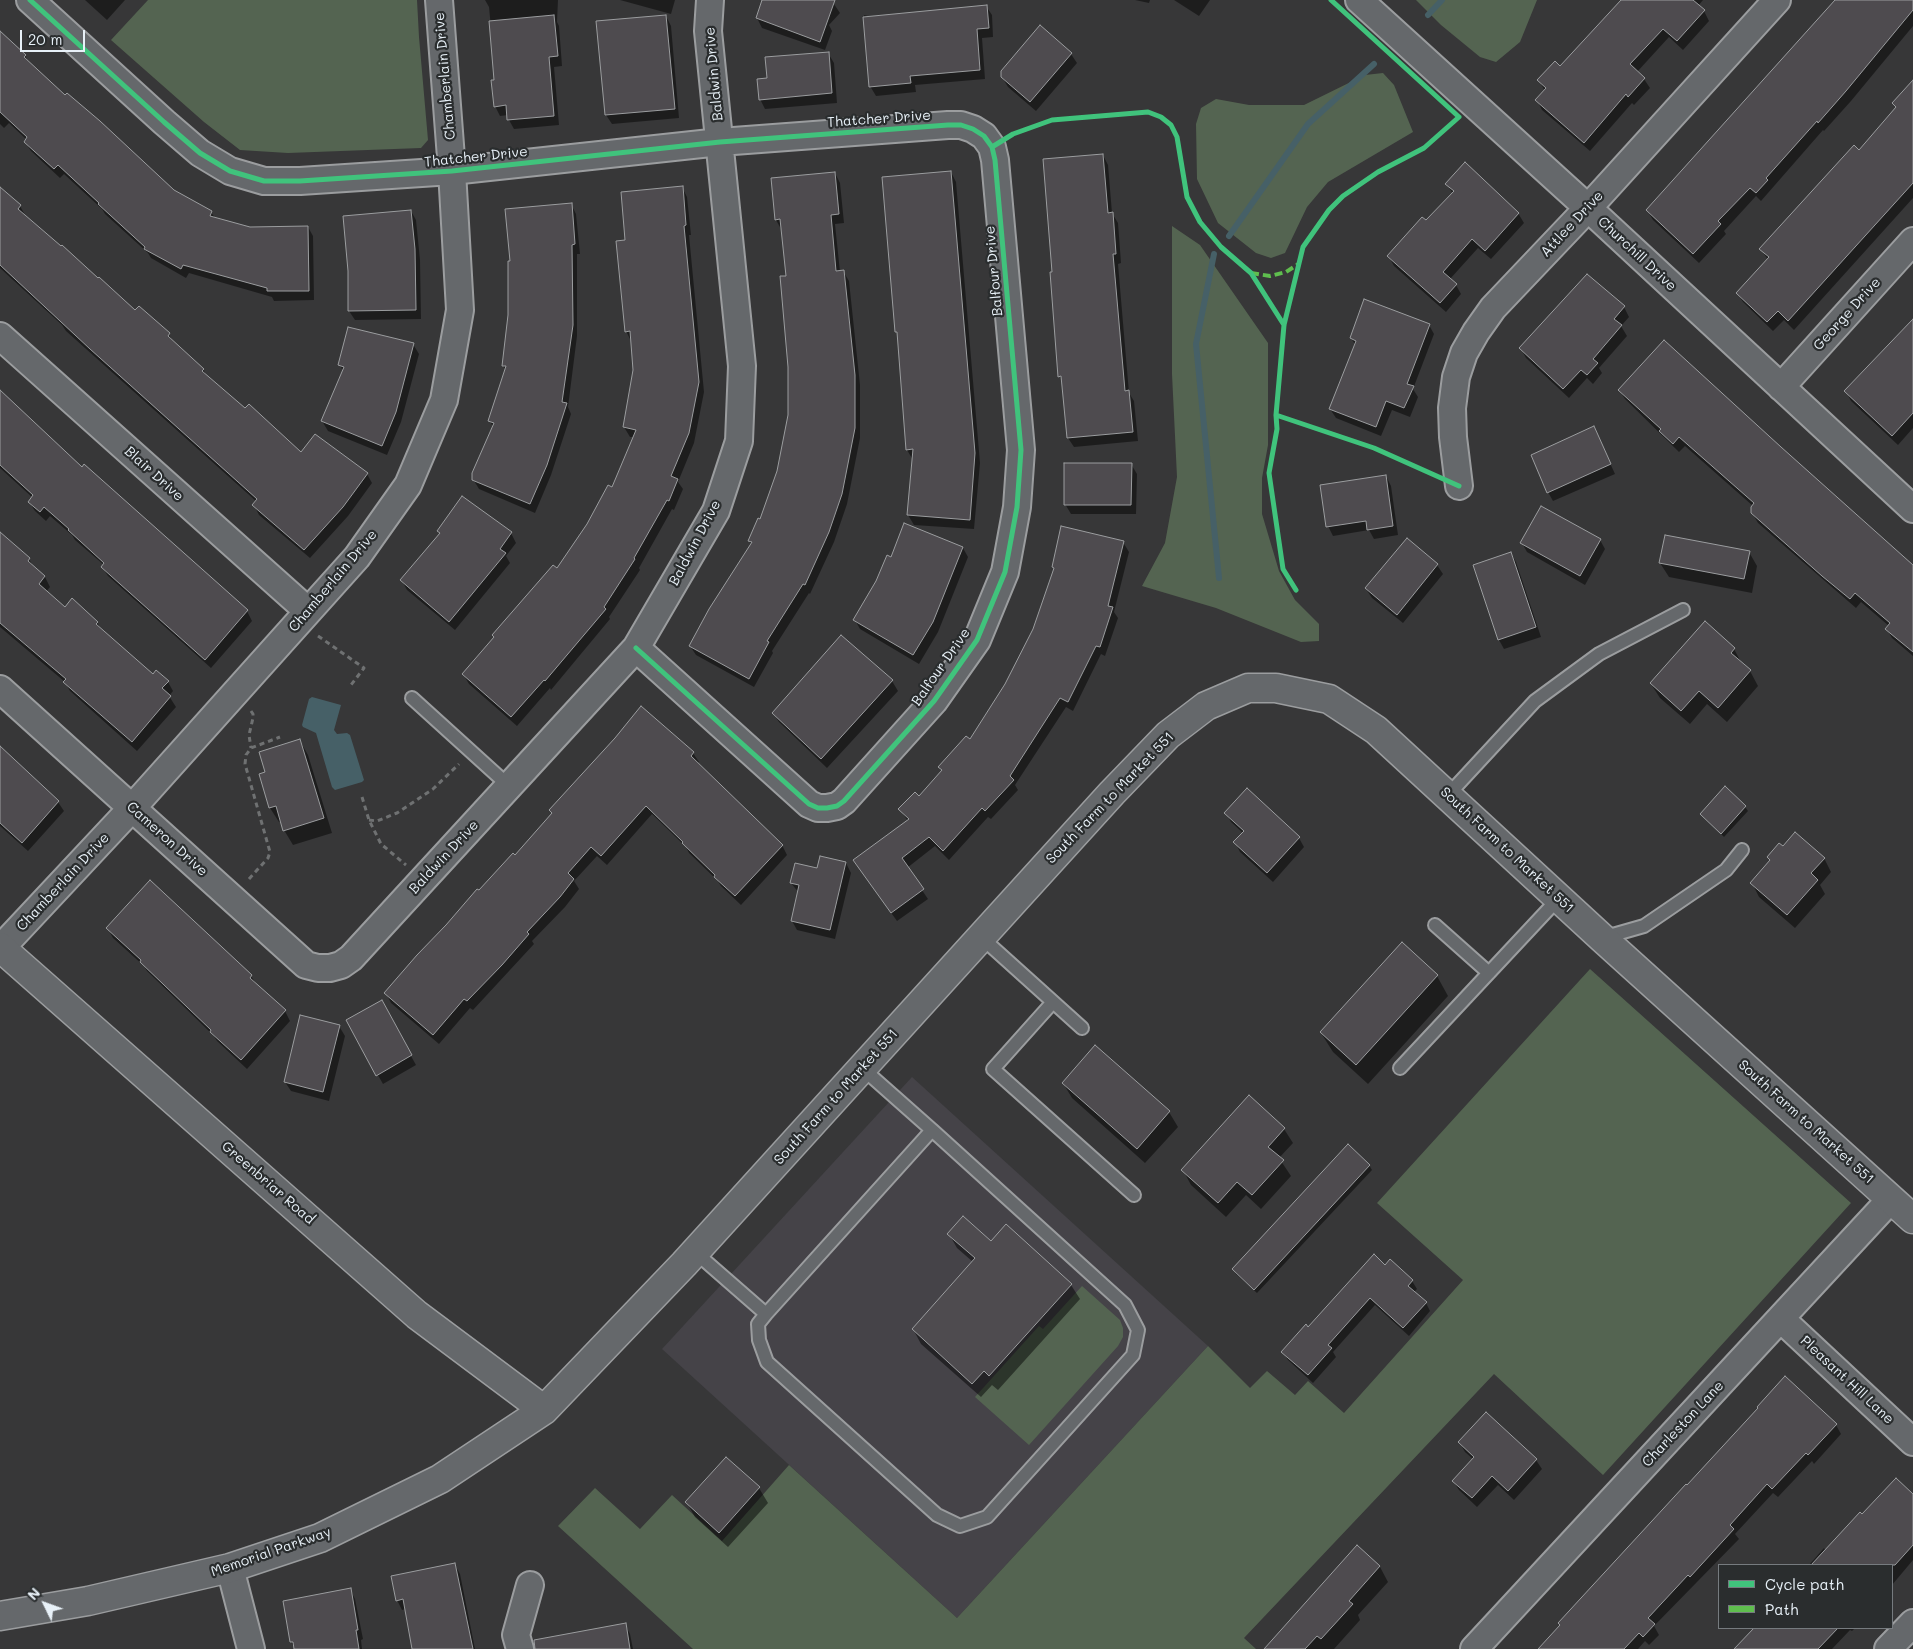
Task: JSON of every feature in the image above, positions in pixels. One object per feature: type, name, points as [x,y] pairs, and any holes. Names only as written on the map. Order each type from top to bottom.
[{"type":"main road","name":"South Farm to Market 551","points":[[544,1410],[695,1252],[1112,793],[1168,736],[1206,706],[1248,688],[1276,688],[1329,699],[1376,730],[1602,938],[1913,1218]]},
{"type":"main road","name":"Greenbriar Road","points":[[0,948],[417,1315],[544,1410]]},
{"type":"main road","name":"Memorial Parkway","points":[[0,1616],[88,1601],[230,1568],[320,1538],[440,1479],[544,1410]]},
{"type":"street","name":"Thatcher Drive","points":[[30,0],[200,153],[230,171],[264,181],[300,182],[452,171],[720,142],[948,125],[961,125],[973,129],[984,136]]},
{"type":"street","name":"Chamberlain Drive","points":[[0,948],[132,808],[357,557],[408,485],[444,400],[460,310],[439,0]]},
{"type":"street","name":"Baldwin Drive","points":[[341,965],[351,958],[636,648],[716,511],[739,441],[742,366],[708,30],[710,0]]},
{"type":"street","name":"Churchill Drive","points":[[1359,0],[1588,208],[1913,509]]},
{"type":"street","name":"Attlee Drive","points":[[1459,486],[1453,438],[1452,408],[1456,377],[1464,353],[1493,308],[1588,208],[1777,0]]},
{"type":"street","name":"Balfour Drive","points":[[636,648],[809,804],[818,808],[827,808],[837,806],[844,801],[934,701],[977,640],[1005,572],[1017,507],[1020,450],[995,160],[992,147],[984,136]]},
{"type":"street","name":"George Drive","points":[[1781,387],[1913,241]]},
{"type":"street","name":"Blair Drive","points":[[0,336],[308,611]]},
{"type":"street","name":"Cameron Drive","points":[[0,689],[306,964],[324,968],[341,965]]},
{"type":"street","name":"Charleston Lane","points":[[1474,1649],[1892,1199]]},
{"type":"street","name":"Pleasant Hill Lane","points":[[1781,1319],[1913,1442]]},
{"type":"street","points":[[230,1568],[251,1649]]},
{"type":"street","points":[[520,1649],[516,1635],[530,1585]]},
{"type":"street","points":[[1888,1649],[1913,1623]]},
{"type":"lane","points":[[1448,795],[1536,701],[1599,654],[1683,610]]},
{"type":"lane","points":[[412,698],[509,786]]},
{"type":"lane","points":[[1602,938],[1644,926],[1726,870],[1742,850]]},
{"type":"lane","points":[[1400,1068],[1559,898]]},
{"type":"lane","points":[[1435,925],[1489,973]]},
{"type":"lane","points":[[981,937],[1082,1028]]},
{"type":"lane","points":[[1053,1002],[993,1069],[1134,1195]]},
{"type":"lane","points":[[862,1068],[932,1130],[1126,1305],[1138,1330],[1133,1355],[987,1518],[960,1526],[937,1515],[767,1362],[759,1340],[758,1324],[766,1314],[932,1130]]},
{"type":"lane","points":[[695,1252],[766,1314]]},
{"type":"path","points":[[318,636],[364,668],[351,684]]},
{"type":"path","points":[[250,712],[253,714],[249,735],[251,748]]},
{"type":"path","points":[[249,879],[268,858],[270,852],[245,764],[246,755],[251,748],[280,737]]},
{"type":"path","points":[[369,820],[377,821],[397,813],[433,790],[470,750]]},
{"type":"path","points":[[362,797],[369,820],[381,844],[409,867]]},
{"type":"shaded area","points":[[912,1077],[1208,1346],[957,1618],[662,1349]]},
{"type":"green space","points":[[148,0],[417,0],[428,140],[421,148],[288,153],[240,150],[204,122],[111,40]]},
{"type":"green space","points":[[1416,0],[1537,0],[1520,42],[1496,62],[1480,57],[1441,25]]},
{"type":"green space","points":[[1383,73],[1394,85],[1413,132],[1328,182],[1307,207],[1285,253],[1271,258],[1256,253],[1218,223],[1197,179],[1196,124],[1201,108],[1216,99],[1249,105],[1304,105],[1365,75]]},
{"type":"green space","points":[[1172,226],[1200,245],[1268,343],[1268,445],[1262,478],[1262,514],[1279,571],[1295,600],[1319,624],[1319,641],[1301,642],[1216,608],[1142,586],[1165,543],[1177,477],[1172,374]]},
{"type":"green space","points":[[1590,969],[1851,1203],[1603,1475],[1494,1374],[1244,1638],[1256,1649],[693,1649],[558,1526],[595,1488],[640,1529],[672,1495],[722,1541],[789,1465],[957,1618],[1208,1346],[1250,1388],[1267,1371],[1295,1395],[1308,1381],[1344,1413],[1463,1280],[1377,1203]]},
{"type":"green space","points":[[1082,1286],[1120,1320],[1123,1328],[1123,1337],[1118,1346],[1029,1445],[975,1397],[1039,1326],[1043,1329]]},
{"type":"water","points":[[312,697],[341,705],[334,730],[337,734],[347,733],[350,735],[364,780],[362,782],[335,790],[332,787],[316,733],[302,725],[309,699]]},
{"type":"building","points":[[762,0],[835,0],[820,42],[756,18]]},
{"type":"building","points":[[1621,0],[1693,0],[1705,10],[1677,41],[1663,29],[1630,64],[1645,78],[1628,97],[1626,94],[1584,143],[1535,100],[1546,88],[1537,80],[1555,61],[1560,66]]},
{"type":"building","points":[[1835,0],[1913,0],[1913,10],[1818,123],[1817,121],[1766,178],[1768,180],[1756,193],[1750,188],[1718,221],[1721,224],[1693,254],[1646,210]]},
{"type":"building","points":[[987,5],[989,28],[977,29],[980,70],[910,76],[911,83],[869,87],[863,17]]},
{"type":"building","points":[[554,15],[558,56],[549,57],[554,116],[507,120],[506,105],[494,107],[491,80],[494,80],[489,21]]},
{"type":"building","points":[[666,15],[675,109],[605,115],[596,21]]},
{"type":"building","points":[[1040,25],[1072,53],[1030,102],[1001,77],[1001,71]]},
{"type":"building","points":[[0,31],[26,55],[24,57],[65,95],[67,93],[100,121],[174,190],[212,211],[210,216],[250,227],[308,226],[309,291],[267,291],[267,288],[183,265],[181,269],[144,249],[145,247],[58,165],[54,169],[24,142],[27,137],[0,112]]},
{"type":"building","points":[[829,52],[832,93],[759,100],[757,79],[767,78],[765,57]]},
{"type":"building","points":[[1913,80],[1913,183],[1788,321],[1778,311],[1767,322],[1736,293],[1769,257],[1759,249],[1854,145],[1859,150],[1896,107],[1892,103]]},
{"type":"building","points":[[1103,154],[1108,213],[1113,212],[1116,254],[1113,254],[1125,391],[1129,390],[1133,432],[1067,438],[1061,376],[1058,377],[1043,159]]},
{"type":"building","points":[[1465,162],[1519,213],[1485,251],[1472,239],[1443,272],[1457,284],[1440,303],[1387,256],[1422,217],[1426,220],[1454,191],[1445,184]]},
{"type":"building","points":[[951,171],[975,453],[970,520],[907,515],[913,449],[906,450],[882,177]]},
{"type":"building","points":[[835,172],[839,214],[831,215],[836,271],[844,270],[855,375],[855,428],[842,494],[829,532],[805,585],[803,584],[767,641],[769,642],[749,679],[689,646],[709,609],[752,542],[748,541],[758,518],[760,519],[777,471],[788,415],[788,367],[780,276],[786,276],[780,219],[775,220],[771,178]]},
{"type":"building","points":[[683,186],[686,225],[684,226],[699,382],[689,433],[671,476],[678,479],[669,501],[667,500],[635,559],[604,607],[606,609],[545,681],[511,717],[462,674],[494,637],[492,635],[553,565],[557,568],[587,524],[608,485],[612,487],[636,430],[623,427],[633,370],[630,331],[625,332],[616,241],[625,240],[621,192]]},
{"type":"building","points":[[0,187],[21,205],[18,209],[62,245],[135,310],[139,306],[170,333],[168,336],[204,369],[202,371],[245,408],[249,404],[301,452],[315,434],[368,473],[343,507],[304,550],[252,505],[257,499],[90,349],[0,265]]},
{"type":"building","points":[[572,203],[575,244],[572,245],[573,325],[562,402],[567,403],[547,465],[530,504],[472,480],[472,473],[494,423],[488,421],[506,366],[502,366],[508,315],[508,261],[510,261],[505,209]]},
{"type":"building","points":[[411,210],[415,249],[416,310],[348,311],[348,271],[343,216]]},
{"type":"building","points":[[1587,274],[1625,306],[1614,319],[1622,325],[1593,359],[1598,363],[1587,375],[1581,370],[1563,389],[1519,348]]},
{"type":"building","points":[[1364,299],[1430,324],[1407,384],[1414,386],[1404,408],[1386,401],[1376,427],[1329,409],[1356,341],[1350,338]]},
{"type":"building","points":[[1913,319],[1913,413],[1892,436],[1844,391]]},
{"type":"building","points":[[348,327],[414,343],[396,412],[382,446],[321,421],[344,367],[338,365]]},
{"type":"building","points":[[1664,340],[1913,565],[1913,652],[1885,629],[1890,623],[1855,593],[1850,599],[1822,576],[1751,513],[1751,507],[1754,503],[1679,437],[1673,444],[1659,431],[1661,429],[1618,390]]},
{"type":"building","points":[[0,390],[82,467],[84,464],[248,610],[205,660],[101,567],[104,563],[69,529],[44,507],[40,512],[28,502],[33,495],[0,465]]},
{"type":"building","points":[[1594,426],[1611,464],[1547,493],[1531,455]]},
{"type":"building","points":[[1064,463],[1132,463],[1131,505],[1064,505]]},
{"type":"building","points":[[1386,475],[1393,526],[1367,530],[1366,521],[1326,527],[1320,485]]},
{"type":"building","points":[[462,496],[512,532],[500,549],[506,553],[449,622],[400,580],[440,533],[437,531]]},
{"type":"building","points":[[1541,506],[1601,539],[1580,576],[1520,543]]},
{"type":"building","points":[[904,523],[963,547],[933,622],[913,655],[853,620],[876,581],[887,555],[891,557]]},
{"type":"building","points":[[1061,526],[1124,541],[1108,606],[1113,607],[1100,647],[1096,646],[1068,702],[1060,698],[1010,776],[1014,780],[985,811],[982,808],[943,851],[929,837],[902,858],[924,889],[891,913],[853,860],[909,819],[898,809],[915,792],[919,796],[942,770],[938,767],[966,736],[970,739],[1005,684],[1033,629],[1054,568],[1052,567]]},
{"type":"building","points":[[0,532],[30,558],[28,561],[45,576],[39,584],[65,607],[72,598],[98,622],[96,624],[153,674],[156,670],[169,681],[162,688],[171,696],[132,742],[63,682],[66,679],[0,623]]},
{"type":"building","points":[[1665,535],[1750,551],[1744,579],[1659,563]]},
{"type":"building","points":[[1407,538],[1438,564],[1397,615],[1365,588]]},
{"type":"building","points":[[1511,552],[1536,627],[1498,640],[1473,565]]},
{"type":"building","points":[[1705,621],[1735,648],[1731,653],[1751,670],[1718,708],[1699,691],[1681,711],[1650,683]]},
{"type":"building","points":[[841,635],[893,680],[821,759],[772,713]]},
{"type":"building","points":[[641,706],[694,752],[691,756],[783,845],[735,896],[714,877],[715,875],[646,806],[601,856],[591,847],[568,873],[574,879],[527,932],[529,934],[467,1001],[464,999],[433,1035],[384,993],[477,889],[479,890],[513,853],[515,855],[552,813],[549,810],[615,738]]},
{"type":"building","points":[[300,739],[324,818],[283,831],[276,806],[269,808],[259,774],[265,772],[259,752]]},
{"type":"building","points":[[0,746],[59,801],[22,843],[0,823]]},
{"type":"building","points":[[1725,786],[1746,806],[1721,834],[1700,814]]},
{"type":"building","points":[[1247,788],[1300,837],[1267,873],[1233,842],[1244,831],[1224,813]]},
{"type":"building","points":[[1795,832],[1825,858],[1811,873],[1818,880],[1787,915],[1750,883],[1770,860],[1767,857],[1779,843],[1783,846]]},
{"type":"building","points":[[820,856],[846,862],[830,930],[791,921],[799,885],[790,883],[795,863],[817,868]]},
{"type":"building","points":[[150,880],[252,975],[250,978],[286,1010],[241,1060],[210,1032],[211,1030],[140,962],[141,960],[106,928]]},
{"type":"building","points":[[1402,942],[1438,975],[1356,1065],[1320,1032]]},
{"type":"building","points":[[382,1000],[412,1055],[376,1076],[346,1020]]},
{"type":"building","points":[[300,1015],[340,1025],[323,1092],[284,1082]]},
{"type":"building","points":[[1095,1045],[1170,1111],[1137,1149],[1062,1083]]},
{"type":"building","points":[[1249,1095],[1285,1128],[1268,1147],[1284,1160],[1252,1195],[1237,1182],[1218,1203],[1181,1170]]},
{"type":"building","points":[[1348,1144],[1370,1165],[1254,1290],[1232,1269]]},
{"type":"building","points":[[963,1216],[991,1241],[1006,1224],[1072,1284],[989,1376],[984,1371],[972,1384],[912,1329],[975,1258],[947,1234]]},
{"type":"building","points":[[1374,1254],[1385,1265],[1390,1259],[1413,1280],[1408,1286],[1427,1302],[1403,1328],[1370,1298],[1328,1345],[1332,1348],[1308,1375],[1281,1352],[1306,1324],[1308,1327]]},
{"type":"building","points":[[1785,1376],[1837,1424],[1772,1489],[1767,1484],[1730,1525],[1734,1529],[1690,1577],[1688,1575],[1648,1618],[1655,1624],[1643,1637],[1639,1633],[1624,1649],[1538,1649],[1560,1625],[1558,1623],[1758,1408]]},
{"type":"building","points":[[1486,1412],[1537,1459],[1508,1491],[1492,1476],[1472,1498],[1452,1481],[1474,1457],[1458,1442]]},
{"type":"building","points":[[726,1457],[760,1487],[719,1533],[685,1502]]},
{"type":"building","points":[[1896,1478],[1913,1494],[1913,1545],[1895,1565],[1812,1564],[1860,1512],[1862,1514]]},
{"type":"building","points":[[1357,1545],[1380,1566],[1349,1601],[1353,1604],[1321,1639],[1317,1636],[1305,1649],[1264,1649]]},
{"type":"building","points":[[455,1563],[473,1649],[412,1649],[403,1599],[396,1601],[391,1576]]},
{"type":"building","points":[[351,1588],[359,1649],[294,1649],[293,1642],[290,1642],[283,1601]]},
{"type":"building","points":[[626,1623],[630,1649],[535,1649],[534,1640]]},
{"type":"building","points":[[1753,1629],[1837,1629],[1818,1649],[1734,1649]]},
{"type":"waterway","points":[[1428,15],[1442,0]]},
{"type":"waterway","points":[[1229,236],[1308,124],[1374,64]]},
{"type":"waterway","points":[[1214,254],[1196,344],[1219,578]]},
{"type":"marked path","points":[[1251,273],[1270,276],[1286,272],[1300,263]]},
{"type":"cycle path","points":[[30,0],[200,153],[230,171],[264,181],[300,181],[452,171],[720,142],[948,125],[961,125],[973,129],[984,136],[992,147],[995,160],[1021,450],[1017,507],[1005,572],[977,640],[934,701],[844,801],[837,806],[827,808],[818,808],[809,804],[636,648]]},
{"type":"cycle path","points":[[1296,590],[1283,569],[1269,473],[1277,429],[1276,415],[1284,325],[1303,247],[1329,210],[1343,196],[1378,172],[1424,148],[1459,117],[1331,0]]},
{"type":"cycle path","points":[[992,147],[1013,134],[1052,120],[1148,112],[1161,117],[1171,125],[1177,137],[1187,197],[1200,222],[1221,247],[1251,273],[1284,325]]},
{"type":"cycle path","points":[[1276,415],[1374,448],[1459,486]]}]
